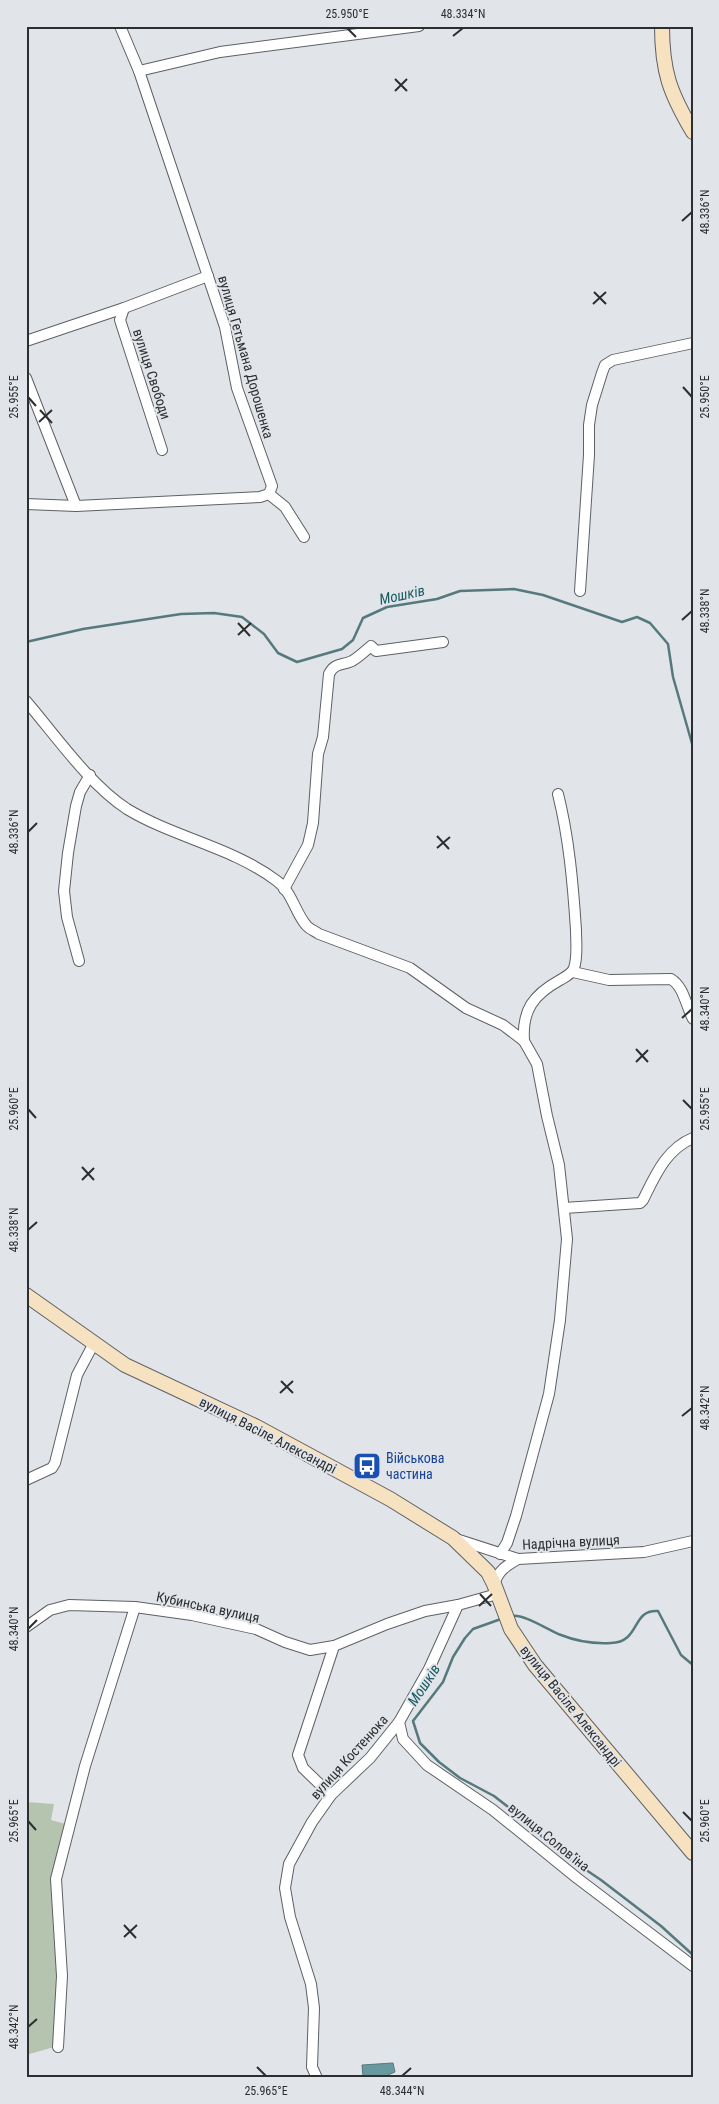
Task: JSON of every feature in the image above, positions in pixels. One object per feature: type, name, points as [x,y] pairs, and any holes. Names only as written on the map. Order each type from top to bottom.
[{"type":"main road","points":[[662,26],[662,56],[668,82],[680,110],[693,132]]},
{"type":"main road","name":"вулиця Васіле Александрі","points":[[26,1296],[125,1365],[256,1426],[347,1475],[453,1538],[488,1572],[510,1629],[535,1665],[693,1853]]},
{"type":"street","name":"вулиця Гетьмана Дорошенка","points":[[120,26],[139,71],[225,327],[237,388],[272,486],[269,494]]},
{"type":"street","points":[[139,71],[220,52],[419,26]]},
{"type":"street","points":[[26,341],[124,308],[208,276]]},
{"type":"street","name":"вулиця Свободи","points":[[124,308],[120,320],[162,450]]},
{"type":"street","points":[[580,591],[589,455],[589,426],[592,404],[605,365],[612,360],[693,343]]},
{"type":"street","points":[[26,378],[76,506]]},
{"type":"street","points":[[26,504],[76,506],[260,497],[269,494],[284,506],[304,536]]},
{"type":"street","points":[[284,889],[308,845],[313,823],[318,754],[323,737],[329,674],[332,668],[337,664],[351,662],[371,646],[376,651],[443,642]]},
{"type":"street","points":[[26,701],[99,786],[128,808],[170,830],[236,855],[279,882],[306,926],[318,934],[410,968],[466,1008],[503,1025],[524,1041]]},
{"type":"street","points":[[79,960],[67,917],[64,891],[76,806],[80,792],[90,775]]},
{"type":"street","points":[[500,1554],[507,1543],[516,1516],[549,1394],[560,1320],[566,1248],[559,1165],[546,1116],[536,1064],[524,1041],[523,1025],[528,1009],[538,996],[573,972],[577,950],[568,837],[558,794]]},
{"type":"street","points":[[573,972],[609,980],[671,979],[677,983],[693,1019]]},
{"type":"street","points":[[564,1208],[640,1203],[665,1160],[681,1143],[693,1138]]},
{"type":"street","points":[[26,1480],[52,1468],[55,1463],[77,1375],[94,1343]]},
{"type":"street","name":"Надрічна вулиця","points":[[453,1538],[518,1559],[644,1552],[693,1541]]},
{"type":"street","points":[[496,1589],[498,1574],[504,1566],[518,1559]]},
{"type":"street","name":"Кубинська вулиця","points":[[26,1627],[50,1610],[69,1605],[135,1607],[192,1615],[256,1629],[285,1642],[310,1650],[334,1646],[387,1624],[425,1611],[458,1605],[496,1589]]},
{"type":"street","name":"вулиця Костенюка","points":[[317,2078],[312,2068],[314,2008],[311,1984],[290,1917],[285,1888],[289,1864],[312,1822],[331,1794],[370,1758],[399,1722],[429,1669],[458,1605]]},
{"type":"street","points":[[58,2046],[62,1976],[56,1880],[85,1766],[135,1607]]},
{"type":"street","points":[[331,1794],[303,1768],[298,1755],[334,1646]]},
{"type":"street","name":"вулиця Солов'їна","points":[[399,1722],[403,1739],[428,1765],[493,1810],[577,1878],[693,1966]]},
{"type":"green space","points":[[26,1802],[54,1804],[51,1820],[66,1824],[53,1878],[58,1976],[54,2047],[26,2055]]},
{"type":"water","points":[[393,2063],[395,2072],[381,2078],[363,2077],[362,2065]]},
{"type":"waterway","name":"Мошків","points":[[26,642],[83,629],[181,614],[214,613],[242,617],[264,634],[278,653],[297,662],[342,649],[353,640],[363,618],[387,607],[437,599],[460,591],[514,589],[543,595],[622,622],[637,617],[650,623],[668,644],[673,677],[693,747]]},
{"type":"waterway","name":"Мошків","points":[[511,1616],[529,1619],[556,1633],[573,1639],[611,1643],[621,1641],[627,1637],[643,1615],[658,1611],[681,1655],[693,1665]]},
{"type":"waterway","name":"Мошків","points":[[501,1619],[473,1629],[465,1638],[453,1657],[443,1682],[413,1721],[420,1743],[439,1762],[460,1778],[494,1796],[516,1813],[558,1851],[601,1880],[661,1926],[693,1955]]},
{"type":"place","name":"Військова частина","points":[[367,1466]]}]
